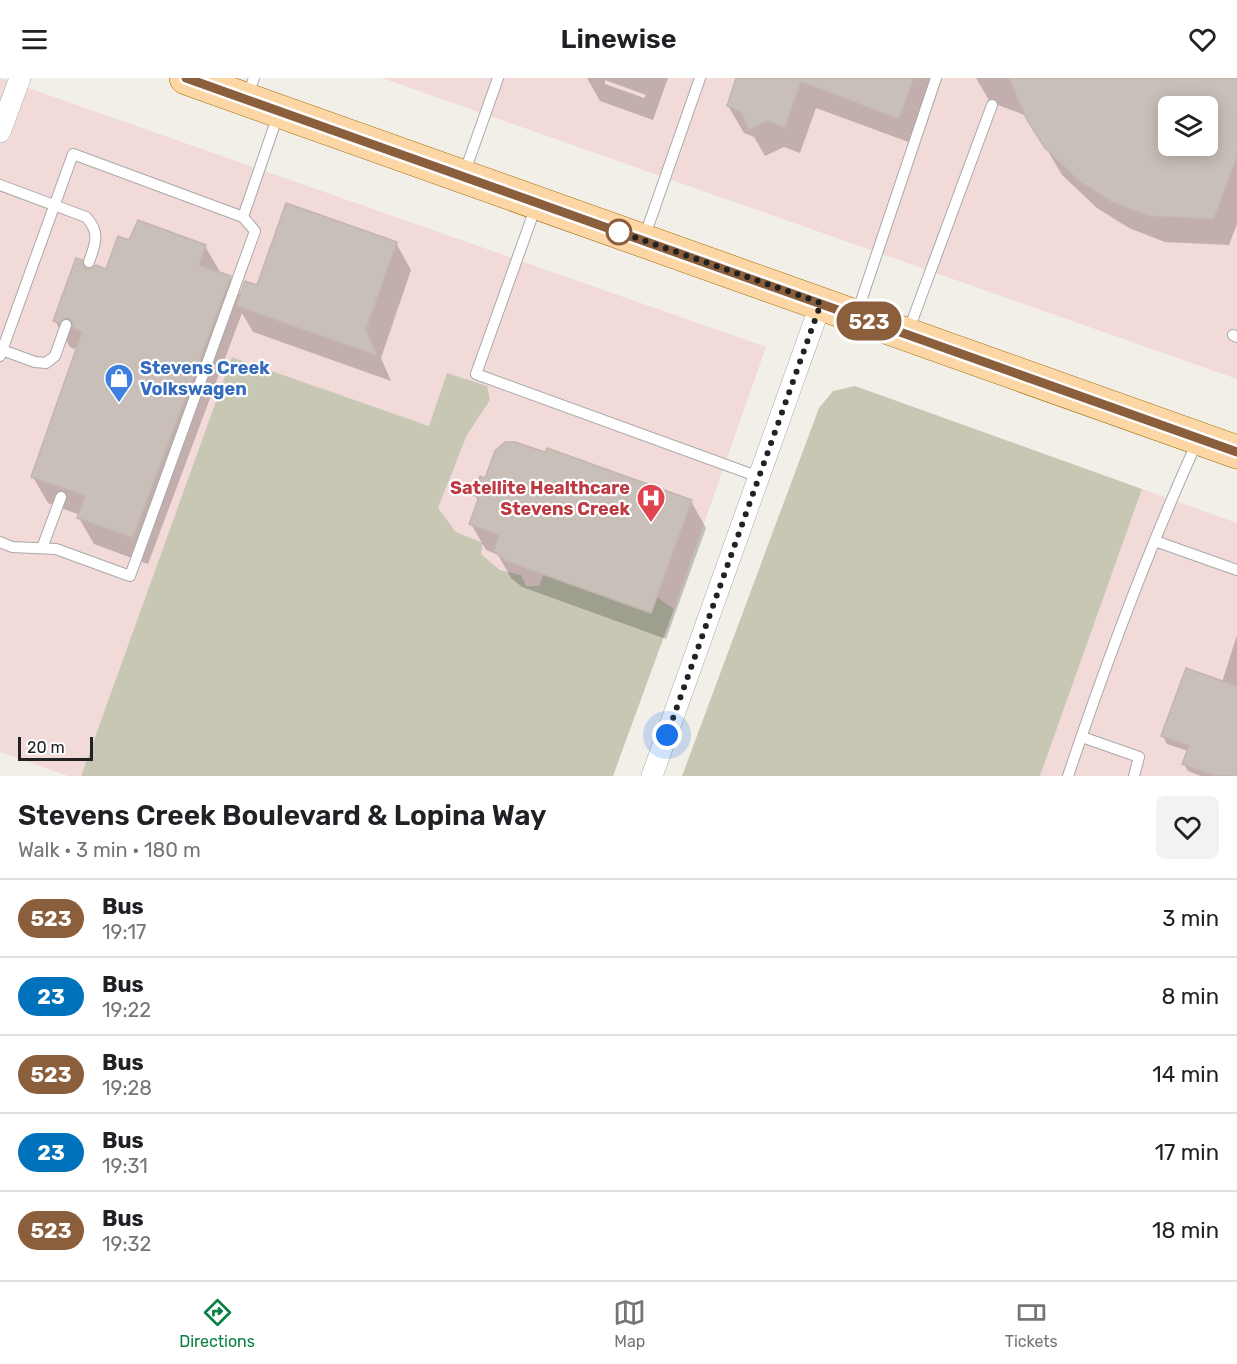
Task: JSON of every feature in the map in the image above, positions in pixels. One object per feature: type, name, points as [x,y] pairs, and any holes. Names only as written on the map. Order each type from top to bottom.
[{"type":"main road","points":[[186,78],[250,89],[279,112],[1237,452]]},
{"type":"street","points":[[0,132],[20,78]]},
{"type":"street","points":[[652,776],[821,303]]},
{"type":"lane","points":[[643,241],[700,78]]},
{"type":"lane","points":[[856,316],[936,78]]},
{"type":"lane","points":[[463,177],[493,79]]},
{"type":"lane","points":[[907,335],[992,105]]},
{"type":"lane","points":[[243,217],[279,112]]},
{"type":"lane","points":[[0,542],[12,547],[56,549],[130,576],[255,231],[243,217],[73,154],[1,353],[46,363],[55,356],[66,326]]},
{"type":"lane","points":[[0,185],[86,217],[95,227],[97,239],[89,262]]},
{"type":"lane","points":[[537,203],[476,374],[759,477]]},
{"type":"lane","points":[[1068,776],[1155,541],[1198,439]]},
{"type":"lane","points":[[42,548],[61,497]]},
{"type":"lane","points":[[1155,541],[1237,570]]},
{"type":"lane","points":[[1082,737],[1139,757],[1134,776]]},
{"type":"shaded area","points":[[0,78],[766,347],[674,609],[657,597],[651,613],[544,575],[540,586],[525,586],[521,575],[500,570],[481,554],[483,543],[456,532],[438,508],[467,435],[490,400],[429,426],[233,357],[81,776],[68,776],[0,752]]},
{"type":"shaded area","points":[[382,78],[1237,78],[1237,379]]},
{"type":"shaded area","points":[[232,357],[429,426],[447,373],[487,386],[490,400],[467,435],[438,508],[456,532],[483,543],[481,554],[500,570],[521,575],[526,586],[539,586],[544,574],[651,613],[657,597],[674,609],[613,776],[81,776]]},
{"type":"shaded area","points":[[855,386],[1142,489],[1040,776],[682,776],[819,408],[833,391]]},
{"type":"shaded area","points":[[1142,489],[1237,523],[1237,776],[1040,776]]},
{"type":"building","points":[[736,78],[914,78],[899,119],[801,82],[785,128],[768,121],[749,130],[741,112],[727,106]]},
{"type":"building","points":[[1009,78],[1237,78],[1237,157],[1214,219],[1148,216],[1112,202],[1080,182],[1045,148],[1027,120]]},
{"type":"building","points":[[286,203],[397,242],[366,330],[378,356],[236,306],[245,281],[257,285]]},
{"type":"building","name":"Stevens Creek Volkswagen","points":[[138,220],[206,245],[199,265],[231,276],[133,538],[77,518],[85,496],[31,477],[82,332],[73,328],[73,323],[69,318],[64,318],[59,323],[53,321],[76,258],[82,260],[86,269],[91,269],[96,265],[106,269],[118,236],[129,240]]},
{"type":"building","points":[[505,442],[515,442],[545,452],[547,448],[692,500],[651,613],[506,561],[494,551],[499,535],[469,524],[479,497],[473,495],[480,476],[485,478],[495,451]]},
{"type":"building","points":[[1186,668],[1237,686],[1237,776],[1215,776],[1182,764],[1189,746],[1161,736]]},
{"type":"bus line","name":"523","points":[[186,78],[1237,452]]},
{"type":"place","name":"Stevens Creek Volkswagen","points":[[119,404]]},
{"type":"place","name":"Satellite Healthcare Stevens Creek","points":[[651,524]]},
{"type":"route","points":[[619,232],[617,231],[821,303],[667,735]]}]
